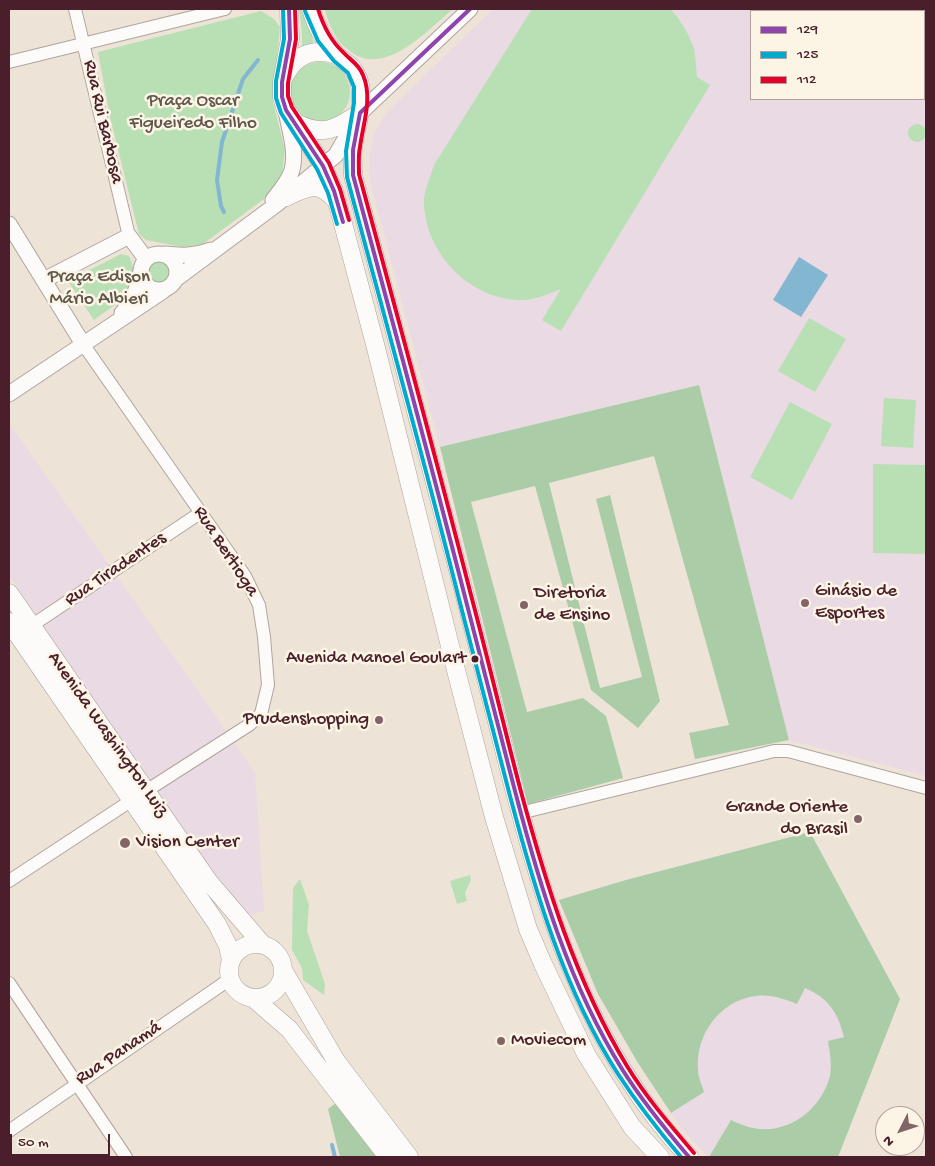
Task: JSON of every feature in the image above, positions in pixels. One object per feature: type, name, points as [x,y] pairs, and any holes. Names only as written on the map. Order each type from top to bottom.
[{"type":"main road","points":[[289,9],[290,39],[282,82],[282,97],[291,116],[322,166],[337,201],[494,817],[528,929],[542,964],[586,1054],[632,1127],[660,1157]]},
{"type":"main road","points":[[311,9],[316,25],[336,55]]},
{"type":"main road","points":[[282,82],[289,67],[299,58],[307,54],[320,52],[336,55],[345,60],[353,68],[359,80],[360,113],[352,150],[353,175],[460,575],[536,872],[565,956],[602,1036],[636,1092],[668,1134],[689,1157]]},
{"type":"main road","points":[[291,116],[309,129],[322,131],[338,127],[360,113]]},
{"type":"main road","points":[[286,197],[310,186],[320,187],[337,201]]},
{"type":"main road","name":"Avenida Washington Luiz","points":[[9,593],[17,631],[139,796],[263,945]]},
{"type":"main road","name":"Avenida Washington Luiz","points":[[139,796],[217,924],[228,946],[231,960]]},
{"type":"main road","points":[[388,1157],[289,1028],[253,998],[243,995],[235,988],[230,979],[229,970],[231,960],[236,952],[253,944],[263,945],[271,949],[278,956],[283,970],[336,1061],[409,1157]]},
{"type":"main road","points":[[253,998],[265,996],[274,991],[281,981],[283,970]]},
{"type":"street","name":"Rua Rui Barbosa","points":[[75,9],[129,236]]},
{"type":"street","points":[[9,62],[224,9]]},
{"type":"street","points":[[9,394],[171,287],[176,280],[286,197],[336,155],[360,113],[470,9]]},
{"type":"street","points":[[262,214],[284,185],[292,170],[291,116]]},
{"type":"street","points":[[9,224],[83,344]]},
{"type":"street","points":[[44,280],[129,236],[143,265],[145,284],[150,288],[163,291]]},
{"type":"street","points":[[102,331],[130,305],[137,291],[143,265],[157,254],[198,255],[222,246]]},
{"type":"street","points":[[164,254],[174,261],[177,267],[176,280]]},
{"type":"street","name":"Rua Bertioga","points":[[9,881],[249,725],[261,714],[268,685],[259,605],[245,576],[83,344]]},
{"type":"street","name":"Rua Tiradentes","points":[[17,631],[200,513]]},
{"type":"street","points":[[520,813],[774,751],[788,751],[926,788]]},
{"type":"street","name":"Rua Panamá","points":[[9,1131],[230,979]]},
{"type":"street","points":[[9,983],[126,1157]]},
{"type":"shaded area","points":[[493,9],[886,10],[750,10],[750,100],[925,100],[925,58],[926,776],[789,740],[699,385],[440,447],[369,175],[370,151],[374,134],[385,114]]},
{"type":"shaded area","points":[[9,423],[255,772],[264,911],[251,915],[226,892],[9,575]]},
{"type":"shaded area","points":[[810,832],[900,999],[838,1157],[708,1157],[682,1129],[638,1063],[598,994],[559,900],[626,880]]},
{"type":"green space","points":[[299,9],[305,9],[314,45],[302,52],[302,34]]},
{"type":"green space","points":[[325,9],[453,9],[410,45],[385,57],[373,59],[358,56],[340,42],[331,27]]},
{"type":"green space","points":[[532,9],[670,9],[681,22],[694,49],[697,77],[710,85],[561,331],[542,320],[561,289],[524,300],[505,298],[487,293],[471,284],[456,272],[434,242],[427,225],[424,206],[426,190],[434,165]]},
{"type":"green space","name":"Praça Oscar Figueiredo Filho","points":[[261,11],[274,19],[280,27],[273,102],[285,150],[282,174],[264,199],[203,244],[183,247],[146,240],[139,234],[110,117],[98,52]]},
{"type":"green space","points":[[314,62],[326,62],[342,70],[348,80],[350,92],[348,104],[342,114],[326,122],[314,122],[298,114],[290,98],[290,86],[298,70]]},
{"type":"green space","points":[[913,124],[921,124],[926,129],[924,140],[913,142],[908,137],[908,129]]},
{"type":"green space","name":"Praça Edison Mário Albieri","points":[[121,254],[129,256],[133,268],[134,278],[131,286],[127,294],[120,301],[94,320],[68,281]]},
{"type":"green space","points":[[158,261],[166,265],[170,273],[166,281],[158,285],[150,281],[146,273],[150,265]]},
{"type":"green space","points":[[809,318],[846,339],[815,392],[778,371]]},
{"type":"green space","points":[[699,385],[789,740],[695,759],[689,733],[729,725],[654,456],[549,483],[600,688],[642,677],[596,499],[610,495],[660,701],[638,728],[591,690],[535,486],[471,502],[527,712],[583,698],[606,716],[623,778],[528,804],[440,447]]},
{"type":"green space","points":[[884,398],[916,400],[913,448],[881,446]]},
{"type":"green space","points":[[790,402],[832,424],[792,500],[750,477]]},
{"type":"green space","points":[[873,464],[925,465],[925,554],[873,553]]},
{"type":"green space","points":[[810,832],[900,999],[838,1157],[709,1157],[731,1120],[753,1128],[779,1128],[790,1124],[811,1109],[826,1088],[830,1076],[831,1063],[828,1041],[844,1037],[835,1013],[820,996],[805,988],[797,1004],[777,997],[756,996],[731,1004],[712,1021],[701,1044],[698,1057],[698,1073],[704,1092],[671,1113],[638,1063],[598,994],[559,900],[626,880]]},
{"type":"green space","points":[[470,875],[471,880],[465,893],[467,901],[457,904],[450,881]]},
{"type":"green space","points":[[300,879],[309,905],[307,931],[325,984],[324,995],[303,980],[302,968],[292,950],[293,888]]},
{"type":"green space","points":[[336,1103],[379,1157],[340,1157],[328,1109]]},
{"type":"water","points":[[799,257],[828,275],[801,317],[773,300]]},
{"type":"waterway","points":[[224,212],[221,206],[217,180],[222,142],[243,79],[258,60]]},
{"type":"waterway","points":[[332,1145],[335,1157]]},
{"type":"transit line","name":"125","points":[[283,9],[284,39],[276,81],[276,98],[281,113],[317,169],[328,193],[337,224]]},
{"type":"transit line","name":"129","points":[[289,9],[290,39],[282,82],[282,97],[286,110],[323,166],[334,191],[343,222]]},
{"type":"transit line","name":"112","points":[[295,9],[296,39],[288,83],[288,96],[292,107],[329,163],[340,189],[349,220]]},
{"type":"transit line","name":"112","points":[[318,9],[331,37],[338,47],[359,68],[366,84],[367,102],[359,150],[359,174],[444,489],[540,860],[577,966],[609,1033],[642,1089],[694,1153]]},
{"type":"transit line","name":"129","points":[[470,9],[360,113],[353,150],[353,175],[438,491],[515,791],[546,899],[571,969],[603,1037],[638,1092],[689,1157]]},
{"type":"transit line","name":"125","points":[[305,11],[318,41],[334,61],[348,73],[354,87],[354,103],[346,151],[347,177],[510,796],[541,904],[567,974],[599,1042],[618,1074],[656,1127],[681,1157]]},
{"type":"place","name":"Ginásio de Esportes","points":[[805,603]]},
{"type":"place","name":"Diretoria de Ensino","points":[[524,605]]},
{"type":"place","name":"Avenida Manoel Goulart","points":[[475,659]]},
{"type":"place","name":"Prudenshopping","points":[[379,720]]},
{"type":"place","name":"Grande Oriente do Brasil","points":[[858,819]]},
{"type":"place","name":"Vision Center","points":[[125,843]]},
{"type":"place","name":"Moviecom","points":[[501,1041]]}]
